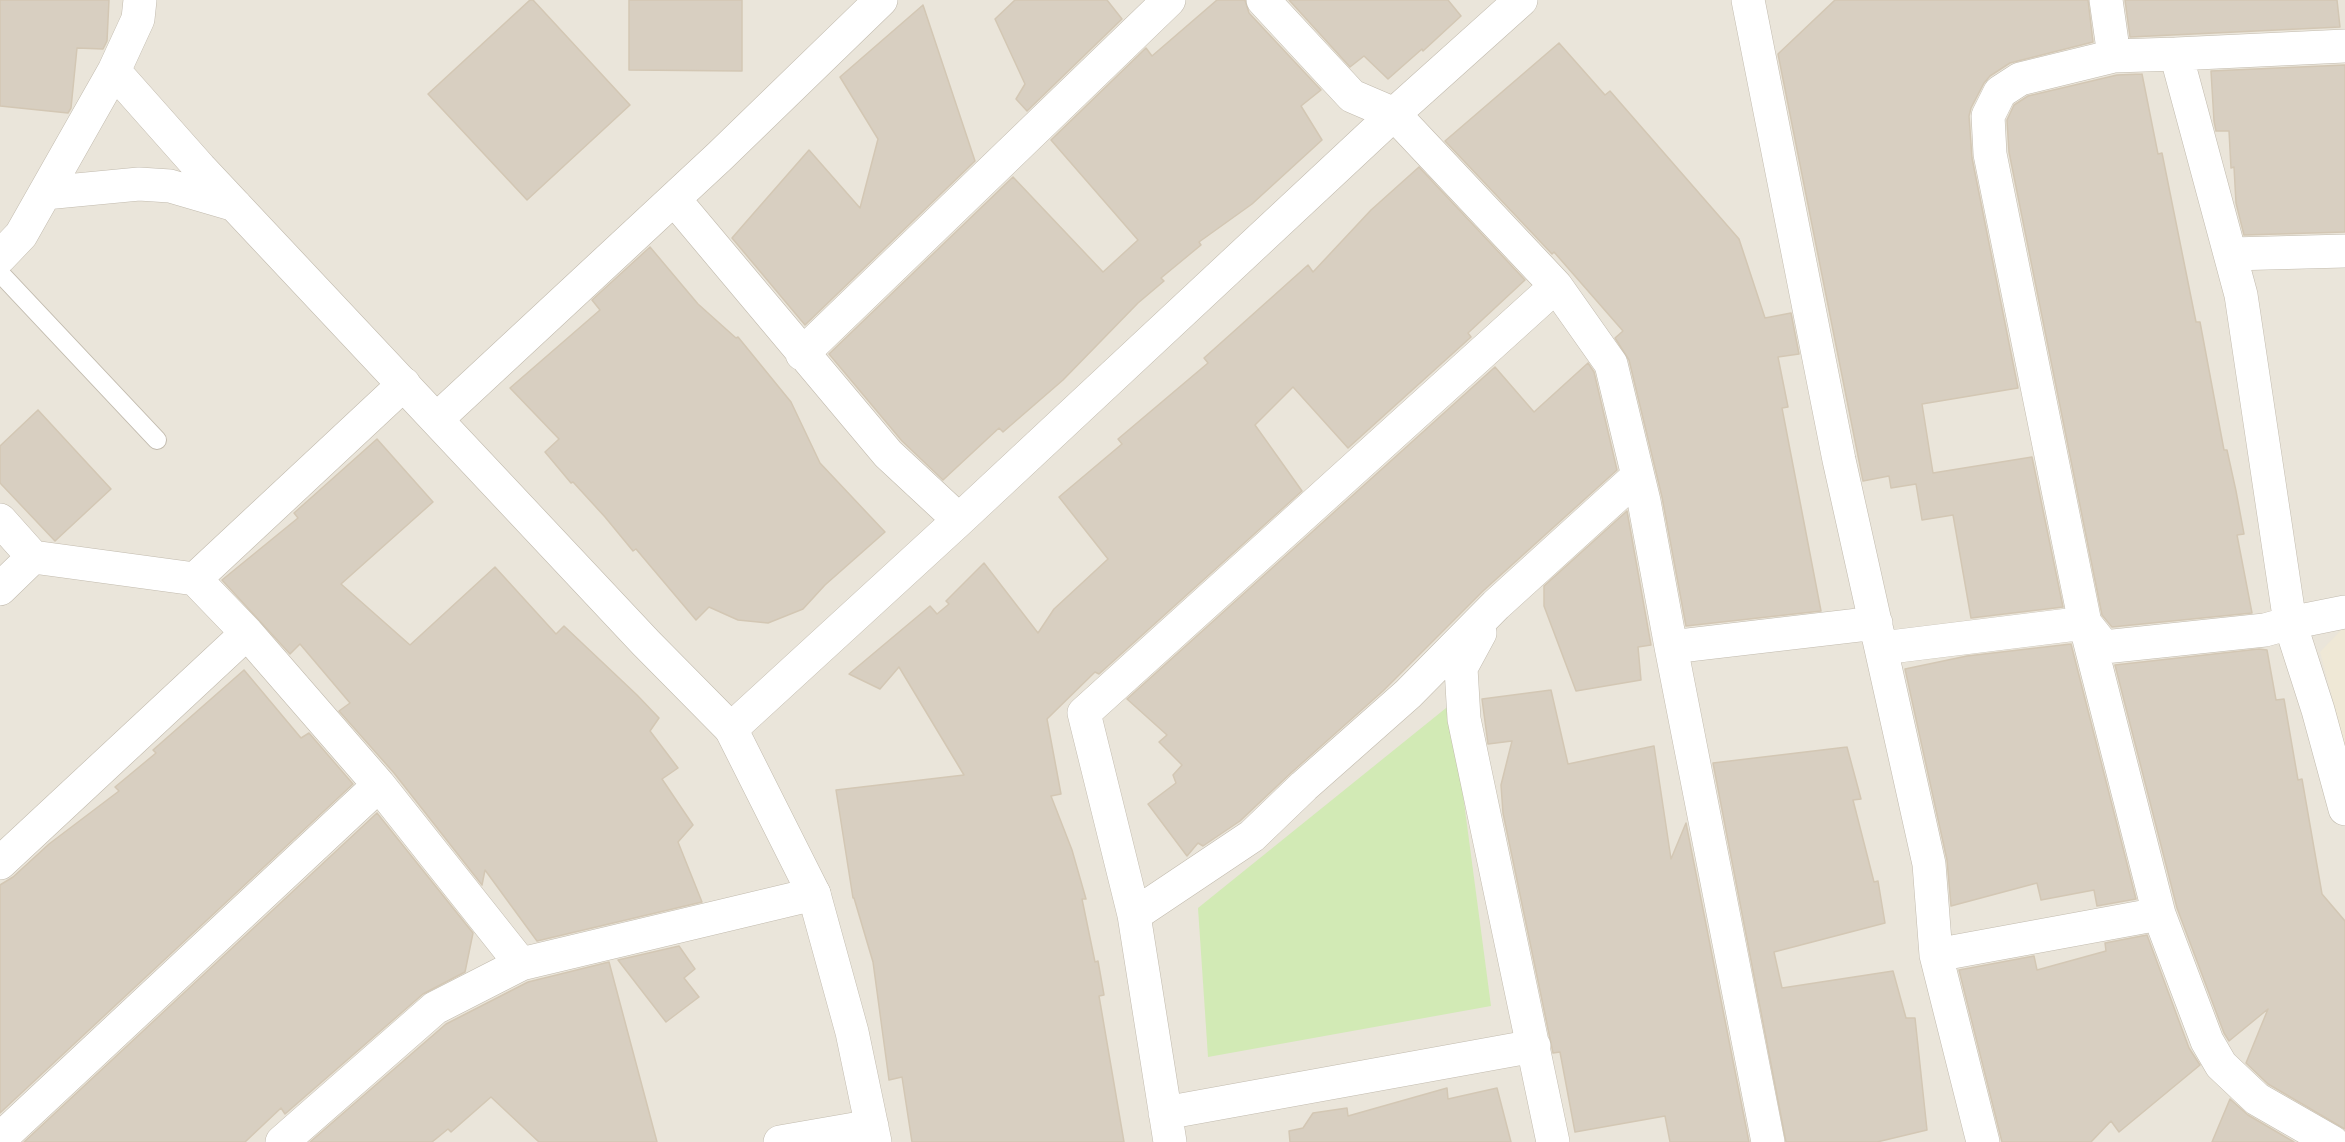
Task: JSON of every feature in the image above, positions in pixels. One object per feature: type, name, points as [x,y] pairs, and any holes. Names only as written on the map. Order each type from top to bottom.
[{"type":"street","points":[[0,257],[21,235],[114,71],[138,20],[140,0]]},
{"type":"street","points":[[437,419],[674,199],[880,0]]},
{"type":"street","points":[[802,354],[1169,0]]},
{"type":"street","points":[[1263,0],[1352,96],[1394,114],[1556,286],[1611,364],[1638,476],[1768,1142]]},
{"type":"street","points":[[731,729],[959,520],[1394,114],[1521,0]]},
{"type":"street","points":[[1748,0],[1839,460],[1929,864],[1936,955],[1983,1142]]},
{"type":"street","points":[[2106,0],[2114,56]]},
{"type":"street","points":[[2332,1142],[2257,1100],[2221,1065],[2207,1041],[2159,914],[2085,623],[1990,154],[1988,116],[2000,92],[2020,79],[2114,56],[2345,46]]},
{"type":"street","points":[[2176,54],[2241,295],[2290,623],[2318,710],[2345,809]]},
{"type":"street","points":[[114,71],[236,205],[646,643],[731,729],[814,894],[852,1032],[874,1134],[780,1142]]},
{"type":"street","points":[[45,193],[139,184],[170,186],[236,205]]},
{"type":"street","points":[[674,199],[888,454],[959,520]]},
{"type":"street","points":[[2231,255],[2345,251]]},
{"type":"street","points":[[1534,1046],[1167,1127],[1134,915],[1084,713],[1556,286]]},
{"type":"street","points":[[195,579],[404,384]]},
{"type":"street","points":[[1134,915],[1252,836],[1304,786],[1408,694],[1496,605],[1638,476]]},
{"type":"street","points":[[0,520],[33,557],[195,579],[247,633],[379,785],[522,964]]},
{"type":"street","points":[[0,589],[33,557]]},
{"type":"street","points":[[1496,605],[1461,668],[1464,719],[1553,1142]]},
{"type":"street","points":[[2085,623],[2104,647],[2265,630],[2345,612]]},
{"type":"street","points":[[1671,647],[2085,623]]},
{"type":"street","points":[[0,863],[247,633]]},
{"type":"street","points":[[0,1139],[379,785]]},
{"type":"street","points":[[282,1142],[435,1008],[522,964],[814,894]]},
{"type":"street","points":[[1936,955],[2159,914]]},
{"type":"lane","points":[[0,273],[157,440]]},
{"type":"shaded area","points":[[0,0],[2345,0],[2345,1142],[0,1142]]},
{"type":"shaded area","points":[[2342,629],[2345,629],[2345,746],[2320,652]]},
{"type":"green space","points":[[1451,704],[1491,1006],[1208,1057],[1198,908]]},
{"type":"building","points":[[0,0],[109,0],[107,41],[103,49],[77,48],[71,108],[68,113],[0,106]]},
{"type":"building","points":[[530,0],[533,0],[630,105],[527,200],[428,94]]},
{"type":"building","points":[[629,0],[742,0],[742,71],[629,70]]},
{"type":"building","points":[[1015,0],[1107,0],[1122,19],[1027,111],[1016,99],[1025,84],[995,19]]},
{"type":"building","points":[[1217,0],[1245,0],[1249,13],[1321,90],[1301,106],[1322,140],[1252,204],[1199,242],[1201,245],[1161,278],[1164,281],[1138,303],[1063,380],[1003,432],[999,428],[943,480],[902,441],[829,354],[1013,177],[1103,272],[1138,240],[1051,140],[1146,48],[1152,56]]},
{"type":"building","points":[[1289,0],[1448,0],[1461,16],[1388,79],[1364,56],[1350,67]]},
{"type":"building","points":[[1835,0],[2088,0],[2093,42],[2010,63],[1990,76],[1984,83],[1969,116],[1972,158],[2018,388],[1922,404],[1933,473],[2032,457],[2063,607],[1971,618],[1953,515],[1922,520],[1916,484],[1891,488],[1889,476],[1863,481],[1778,54]]},
{"type":"building","points":[[2125,0],[2337,0],[2340,27],[2130,37]]},
{"type":"building","points":[[923,5],[975,161],[805,325],[732,238],[809,150],[860,208],[878,139],[840,77]]},
{"type":"building","points":[[1559,43],[1605,95],[1610,91],[1739,239],[1765,318],[1791,313],[1799,354],[1778,357],[1788,407],[1782,408],[1821,611],[1686,626],[1662,497],[1629,360],[1615,338],[1623,331],[1554,252],[1552,254],[1445,141]]},
{"type":"building","points":[[2345,65],[2345,232],[2244,235],[2236,203],[2229,131],[2216,131],[2211,71]]},
{"type":"building","points":[[2142,74],[2158,154],[2162,153],[2196,322],[2200,322],[2224,450],[2227,450],[2236,491],[2244,534],[2237,535],[2252,613],[2112,627],[2102,615],[2009,152],[2007,120],[2014,105],[2028,96],[2117,75]]},
{"type":"building","points":[[1419,167],[1525,280],[1468,333],[1471,337],[1348,448],[1293,387],[1255,425],[1302,491],[1099,674],[1095,672],[1047,719],[1061,794],[1051,796],[1072,850],[1086,899],[1082,899],[1104,995],[1099,996],[1124,1142],[912,1142],[902,1077],[889,1080],[873,962],[853,898],[836,790],[964,775],[899,667],[880,689],[849,674],[930,606],[937,614],[949,604],[946,601],[984,563],[1038,633],[1054,609],[1108,559],[1059,497],[1122,444],[1118,439],[1208,363],[1204,358],[1308,265],[1313,272],[1371,210]]},
{"type":"building","points":[[650,247],[698,304],[736,338],[738,337],[791,402],[820,463],[885,532],[825,585],[803,609],[768,623],[738,620],[709,607],[696,620],[636,549],[633,551],[545,452],[559,439],[510,388],[600,310],[592,300]]},
{"type":"building","points":[[1588,363],[1594,372],[1617,470],[1483,591],[1383,691],[1240,821],[1203,846],[1198,843],[1187,856],[1148,804],[1176,783],[1173,775],[1182,765],[1159,742],[1167,735],[1127,699],[1495,367],[1534,412]]},
{"type":"building","points":[[38,410],[111,489],[55,541],[0,483],[0,446]]},
{"type":"building","points":[[377,439],[433,502],[341,584],[410,645],[495,567],[556,634],[564,626],[659,718],[650,731],[678,768],[662,779],[693,825],[678,842],[702,902],[537,941],[485,870],[482,885],[394,773],[339,711],[350,703],[300,644],[290,654],[222,580],[298,518],[294,513]]},
{"type":"building","points":[[1627,511],[1651,645],[1638,647],[1641,680],[1576,691],[1544,606],[1544,586]]},
{"type":"building","points":[[2071,644],[2136,899],[2097,906],[2094,890],[2041,900],[2037,883],[1951,906],[1947,860],[1905,669],[1967,656]]},
{"type":"building","points":[[2267,650],[2276,700],[2284,699],[2298,780],[2302,779],[2322,894],[2345,921],[2345,1129],[2268,1084],[2246,1063],[2268,1009],[2229,1041],[2224,1033],[2177,908],[2115,665]]},
{"type":"building","points":[[244,670],[301,738],[309,733],[353,784],[0,1113],[0,885],[13,877],[49,844],[119,791],[115,787],[156,753],[153,750]]},
{"type":"building","points":[[1551,690],[1568,764],[1654,746],[1671,859],[1686,823],[1749,1142],[1670,1142],[1665,1116],[1575,1132],[1560,1052],[1553,1053],[1503,813],[1501,785],[1512,741],[1488,744],[1482,699]]},
{"type":"building","points":[[1847,747],[1861,799],[1853,800],[1874,882],[1878,881],[1885,923],[1774,952],[1782,988],[1893,971],[1906,1018],[1915,1018],[1927,1130],[1877,1142],[1786,1142],[1713,763]]},
{"type":"building","points":[[377,813],[473,933],[465,972],[423,994],[285,1114],[281,1108],[245,1142],[24,1142]]},
{"type":"building","points":[[2147,935],[2189,1048],[2200,1065],[2119,1132],[2111,1121],[2091,1142],[2002,1142],[1959,970],[2034,956],[2037,970],[2106,951],[2105,943]]},
{"type":"building","points":[[679,946],[695,969],[684,978],[699,997],[666,1022],[618,960]]},
{"type":"building","points":[[609,962],[657,1142],[539,1142],[491,1097],[451,1132],[448,1129],[432,1142],[310,1142],[446,1024],[528,982]]},
{"type":"building","points":[[1447,1088],[1448,1099],[1497,1088],[1511,1142],[1290,1142],[1289,1131],[1303,1128],[1313,1113],[1347,1108],[1348,1116]]},
{"type":"building","points":[[2230,1099],[2248,1115],[2294,1142],[2212,1142]]}]
